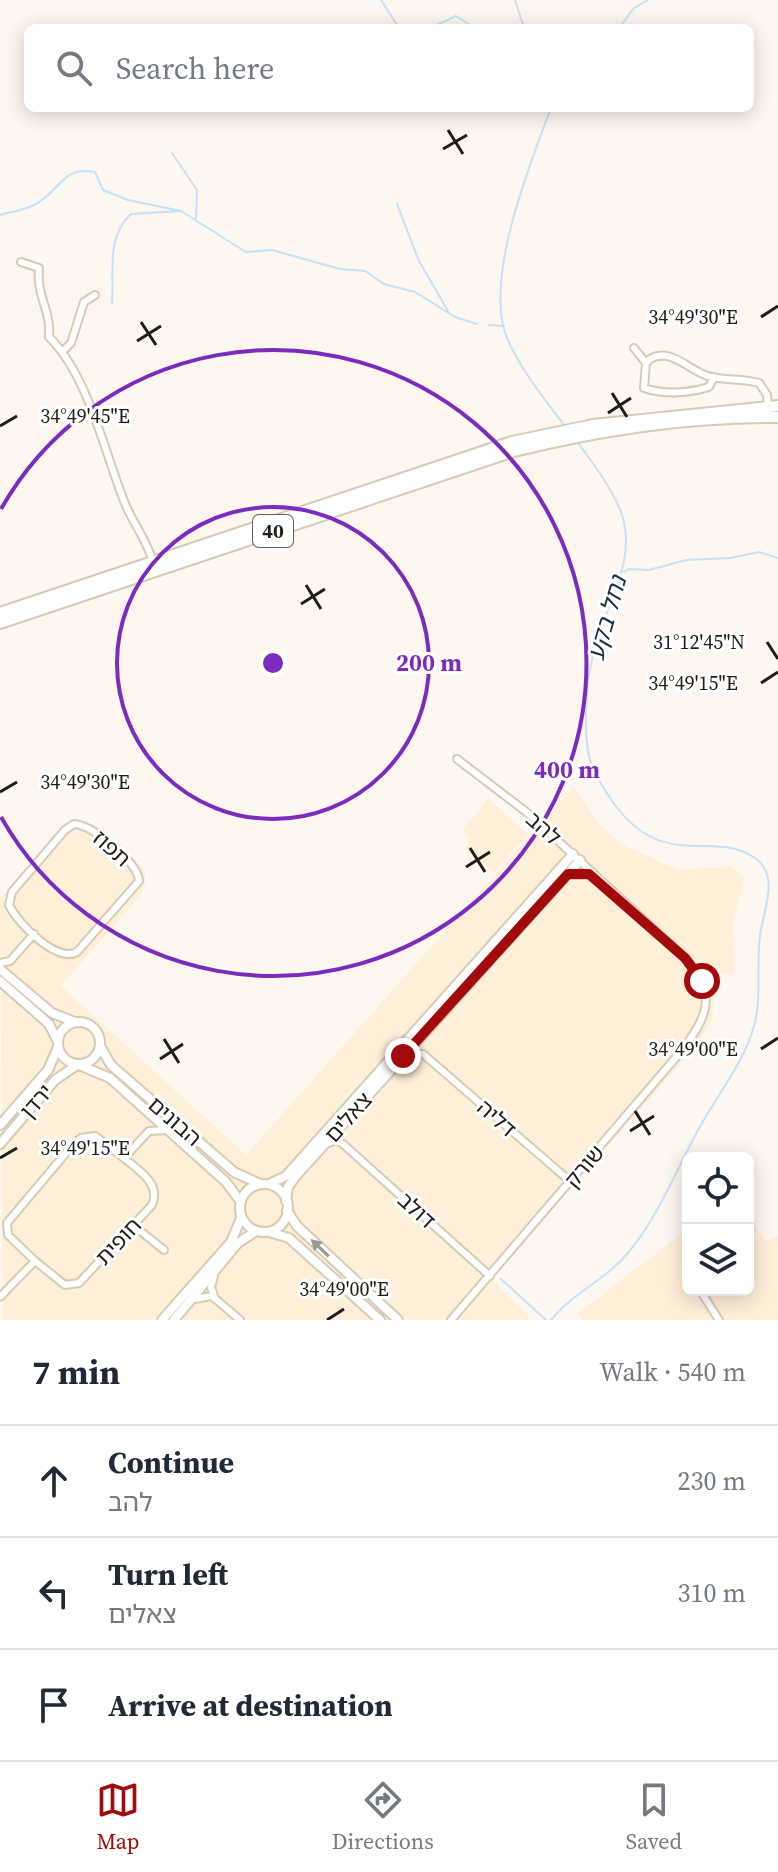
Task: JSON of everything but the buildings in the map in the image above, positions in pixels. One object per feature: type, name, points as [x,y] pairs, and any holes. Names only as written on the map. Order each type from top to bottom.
[{"type":"highway","name":"40","points":[[2,620],[118,573],[471,454],[675,414],[773,407]]},
{"type":"highway","name":"40","points":[[595,429],[778,417]]},
{"type":"highway","name":"40","points":[[2,620],[547,438]]},
{"type":"highway","points":[[0,606],[118,573]]},
{"type":"street","points":[[21,262],[39,268],[37,286],[49,312],[49,337],[63,351],[129,513],[148,542],[153,562]]},
{"type":"street","points":[[63,351],[71,343],[84,302],[95,295]]},
{"type":"street","points":[[634,348],[646,363],[644,388],[652,391],[704,389],[714,383],[714,377]]},
{"type":"street","points":[[646,363],[656,356],[674,357],[698,372],[714,377],[759,383],[773,407]]},
{"type":"street","name":"להב","points":[[457,759],[577,857],[589,874],[695,969]]},
{"type":"street","name":"תפוז","points":[[74,824],[86,825],[134,868],[139,881],[72,955],[58,955],[34,934],[12,912],[9,905],[12,892],[65,830],[74,824]]},
{"type":"street","name":"צאלים","points":[[286,1201],[291,1182],[568,874],[577,857]]},
{"type":"street","name":"צאלים","points":[[264,1184],[286,1176],[577,857]]},
{"type":"street","points":[[568,874],[589,874]]},
{"type":"street","points":[[6,984],[52,1013],[94,1028],[100,1046],[95,1058],[78,1065],[65,1059],[52,1028],[6,984],[0,966],[10,961],[34,934]]},
{"type":"street","points":[[6,984],[10,961]]},
{"type":"street","name":"שורק","points":[[448,1320],[571,1182],[694,1034],[706,1000],[704,986],[695,969]]},
{"type":"street","points":[[58,1044],[64,1028],[76,1022]]},
{"type":"street","points":[[403,1056],[413,1051],[423,1054],[422,1035]]},
{"type":"street","name":"ירדן","points":[[0,1125],[48,1070],[58,1044]]},
{"type":"street","name":"הבונים","points":[[100,1046],[111,1065],[234,1172],[264,1184]]},
{"type":"street","name":"דליה","points":[[423,1054],[571,1182]]},
{"type":"street","name":"הבונים","points":[[78,1065],[110,1078],[226,1182],[240,1201]]},
{"type":"street","name":"ירדן","points":[[0,1144],[58,1076],[78,1065]]},
{"type":"street","points":[[148,1113],[149,1131]]},
{"type":"street","points":[[323,1146],[332,1141],[343,1144],[340,1126]]},
{"type":"street","points":[[124,1158],[149,1131],[158,1128],[169,1131]]},
{"type":"street","name":"חופית","points":[[95,1136],[151,1182],[154,1190],[152,1205],[133,1225],[72,1286],[58,1281],[8,1235],[7,1223],[81,1138],[95,1136]]},
{"type":"street","name":"דולב","points":[[343,1144],[490,1276]]},
{"type":"street","points":[[162,1320],[231,1242],[241,1218],[240,1201],[248,1190],[264,1184],[280,1190],[287,1211],[297,1226],[398,1320]]},
{"type":"street","points":[[269,1232],[279,1226],[287,1211]]},
{"type":"street","points":[[241,1218],[256,1231]]},
{"type":"street","points":[[133,1225],[164,1250]]},
{"type":"street","points":[[174,1320],[242,1239],[256,1231],[289,1238],[380,1320]]},
{"type":"street","points":[[2,1292],[35,1261]]},
{"type":"street","points":[[214,1275],[211,1287],[215,1299]]},
{"type":"street","points":[[194,1299],[204,1295],[215,1299],[240,1320]]},
{"type":"street","points":[[704,1296],[719,1320]]},
{"type":"shaded area","points":[[574,786],[595,820],[619,843],[678,870],[732,867],[744,878],[733,923],[735,972],[732,976],[705,967],[714,991],[712,1020],[696,1046],[491,1279],[528,1315],[528,1320],[3,1320],[0,899],[69,821],[97,828],[145,870],[145,883],[141,895],[61,986],[246,1155]]},
{"type":"shaded area","points":[[488,799],[528,834],[494,872],[467,849],[469,836],[462,830]]},
{"type":"shaded area","points":[[754,1225],[765,1242],[778,1235],[778,1320],[582,1320],[578,1313],[682,1234],[682,1296],[754,1296]]},
{"type":"waterway","points":[[381,0],[396,24]]},
{"type":"waterway","points":[[515,0],[523,24]]},
{"type":"waterway","points":[[622,24],[634,8],[648,0]]},
{"type":"waterway","points":[[439,24],[456,16],[469,24]]},
{"type":"waterway","name":"נחל בקע","points":[[550,112],[512,222],[501,285],[501,314],[507,338],[519,361],[564,425]]},
{"type":"waterway","points":[[172,153],[197,190],[196,219]]},
{"type":"waterway","points":[[0,215],[33,206],[65,178],[85,171],[95,172],[103,190],[128,200],[181,211]]},
{"type":"waterway","points":[[397,204],[419,261],[448,311]]},
{"type":"waterway","points":[[112,303],[113,256],[123,223],[131,214],[181,211],[246,252],[272,250],[340,269],[365,271],[384,284],[415,292],[455,317],[477,324]]},
{"type":"waterway","points":[[489,325],[504,326]]},
{"type":"waterway","name":"נחל בקע","points":[[551,1320],[559,1310],[619,1263],[639,1239],[743,1053],[756,1015],[759,947],[769,888],[760,862],[744,852],[727,847],[673,844],[654,838],[634,826],[615,805],[592,766],[586,724],[589,678],[594,650],[620,578],[626,547],[622,515],[614,496],[578,443]]},
{"type":"waterway","points":[[624,572],[629,569],[649,570],[686,560],[730,558],[759,552],[778,558]]},
{"type":"waterway","points":[[501,1279],[546,1320]]},
{"type":"route","points":[[403,1056],[568,874],[589,874],[685,958],[702,981]]}]
